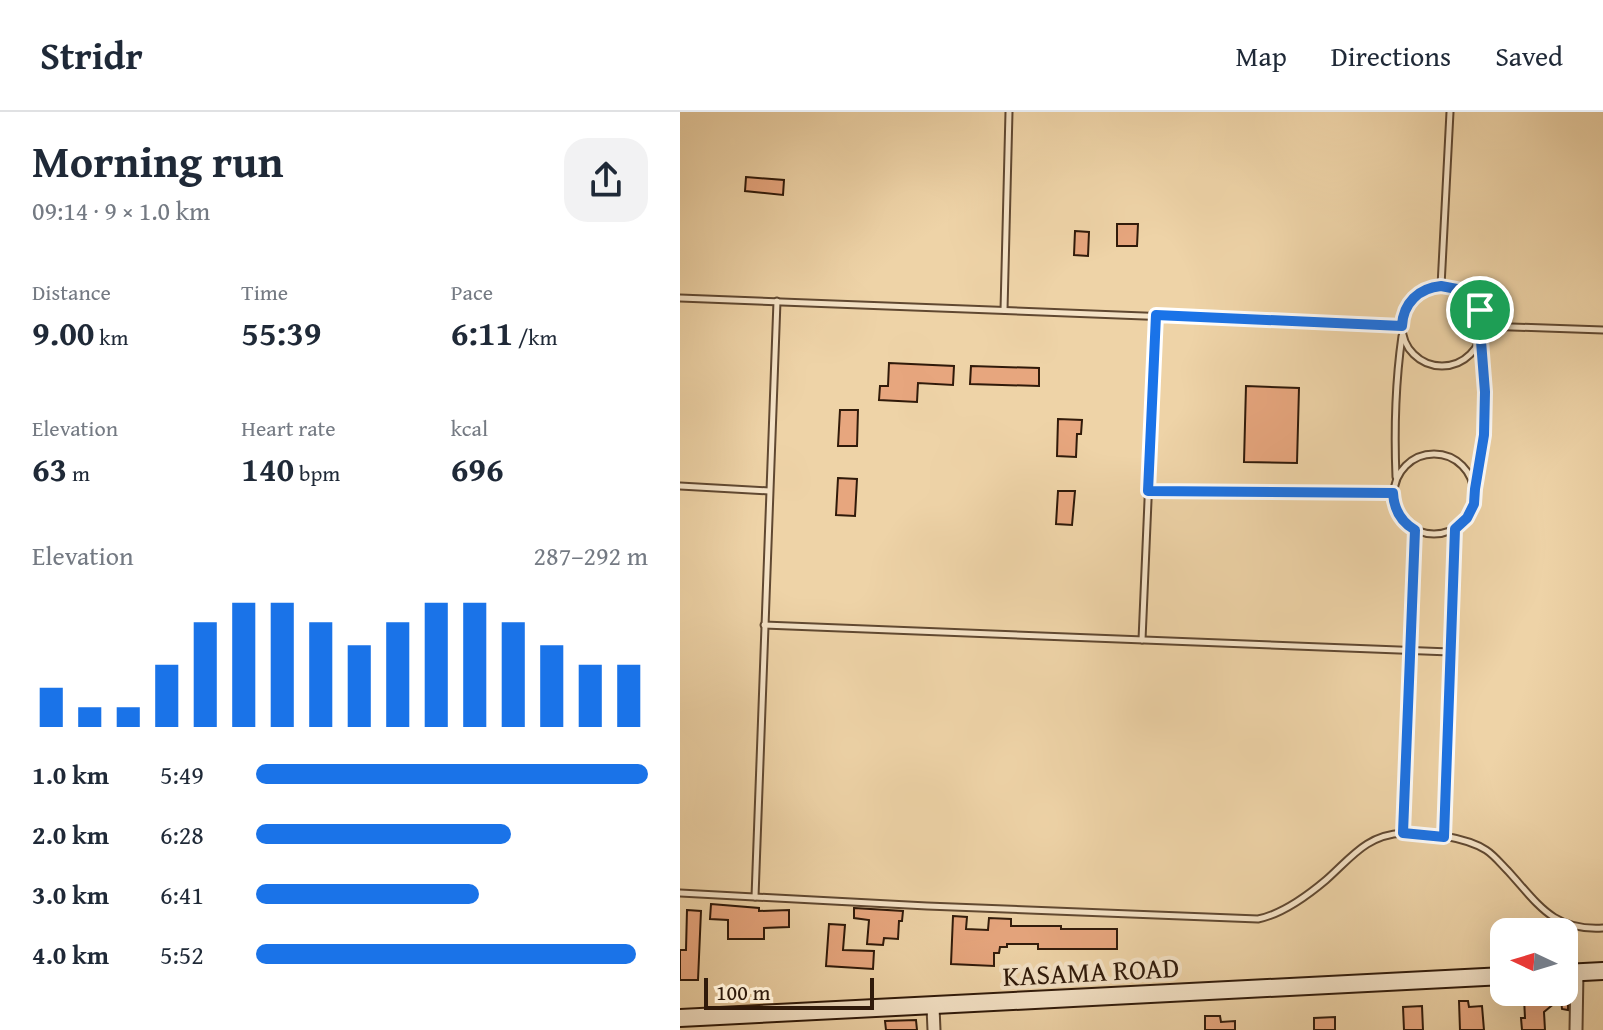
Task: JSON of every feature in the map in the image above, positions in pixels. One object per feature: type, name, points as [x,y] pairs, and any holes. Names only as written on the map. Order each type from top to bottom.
[{"type":"street","points":[[1578,973],[1603,971]]},
{"type":"street","name":"KASAMA ROAD","points":[[680,1018],[743,1022],[1152,993],[1490,977]]},
{"type":"street","points":[[1573,1006],[1576,1030]]},
{"type":"street","points":[[933,1007],[934,1030]]},
{"type":"lane","points":[[1004,310],[1009,112]]},
{"type":"lane","points":[[1441,286],[1450,112]]},
{"type":"lane","points":[[1441,286],[1457,289],[1471,297],[1480,310],[1484,326],[1481,341],[1485,392],[1484,435],[1471,511],[1455,529],[1439,534],[1423,533],[1409,526],[1399,515],[1393,493],[1396,478],[1396,375],[1404,311],[1413,298],[1425,290],[1441,286]]},
{"type":"lane","points":[[680,298],[1402,326]]},
{"type":"lane","points":[[755,897],[777,301]]},
{"type":"lane","points":[[1142,640],[1156,315]]},
{"type":"lane","points":[[1484,326],[1603,330]]},
{"type":"lane","points":[[1402,334],[1413,354],[1435,365],[1459,363],[1472,354],[1481,341]]},
{"type":"lane","points":[[1396,478],[1412,460],[1435,454],[1451,458],[1464,467],[1475,489]]},
{"type":"lane","points":[[680,486],[769,491]]},
{"type":"lane","points":[[1148,491],[1393,493]]},
{"type":"lane","points":[[1444,837],[1455,529]]},
{"type":"lane","points":[[1403,833],[1415,530]]},
{"type":"lane","points":[[764,625],[1450,652]]},
{"type":"lane","points":[[680,893],[1258,919],[1274,916],[1300,899],[1326,880],[1353,853],[1376,839],[1403,833],[1470,841],[1489,852],[1558,922],[1573,927],[1603,928]]},
{"type":"building","points":[[746,177],[784,180],[783,195],[745,191]]},
{"type":"building","points":[[1117,224],[1138,224],[1137,246],[1117,246]]},
{"type":"building","points":[[1075,231],[1089,232],[1088,256],[1074,255]]},
{"type":"building","points":[[889,363],[954,366],[953,385],[918,383],[917,402],[879,400],[880,386],[888,386]]},
{"type":"building","points":[[971,366],[1039,368],[1039,386],[970,384]]},
{"type":"building","points":[[1246,386],[1299,388],[1297,463],[1244,462]]},
{"type":"building","points":[[840,410],[858,410],[857,446],[838,446]]},
{"type":"building","points":[[1058,419],[1082,420],[1081,434],[1077,434],[1076,457],[1057,456]]},
{"type":"building","points":[[838,478],[857,479],[855,516],[836,515]]},
{"type":"building","points":[[1058,491],[1075,491],[1072,525],[1056,524]]},
{"type":"building","points":[[711,904],[759,908],[759,911],[789,910],[789,927],[764,928],[764,939],[728,939],[728,920],[710,919]]},
{"type":"building","points":[[854,908],[903,911],[898,939],[884,938],[883,945],[867,944],[869,920],[854,918]]},
{"type":"building","points":[[687,910],[701,911],[698,980],[680,980],[680,950],[686,950]]},
{"type":"building","points":[[953,916],[967,917],[966,929],[988,930],[989,918],[1011,919],[1011,926],[1117,929],[1117,949],[1038,949],[1038,944],[1007,944],[1007,947],[1000,947],[999,953],[994,953],[994,966],[951,964]]},
{"type":"building","points":[[829,924],[845,925],[843,950],[874,951],[873,969],[826,966]]},
{"type":"building","points":[[1459,1001],[1468,1001],[1469,1007],[1482,1006],[1484,1030],[1460,1030]]},
{"type":"building","points":[[1422,1006],[1423,1030],[1404,1030],[1403,1007]]},
{"type":"building","points":[[1524,1006],[1551,1006],[1544,1012],[1545,1030],[1522,1030],[1521,1018],[1525,1018]]},
{"type":"building","points":[[1205,1016],[1220,1016],[1221,1022],[1235,1021],[1235,1030],[1205,1030]]},
{"type":"building","points":[[1335,1017],[1335,1030],[1314,1030],[1314,1018]]},
{"type":"building","points":[[916,1020],[917,1030],[886,1030],[885,1021]]},
{"type":"route","points":[[1441,286],[1465,293],[1480,310],[1484,326],[1481,341],[1484,435],[1474,504],[1467,518],[1455,529],[1444,837],[1403,833],[1415,530],[1399,515],[1393,493],[1148,491],[1156,315],[1402,326],[1404,311],[1413,298],[1425,290],[1441,286]]}]
